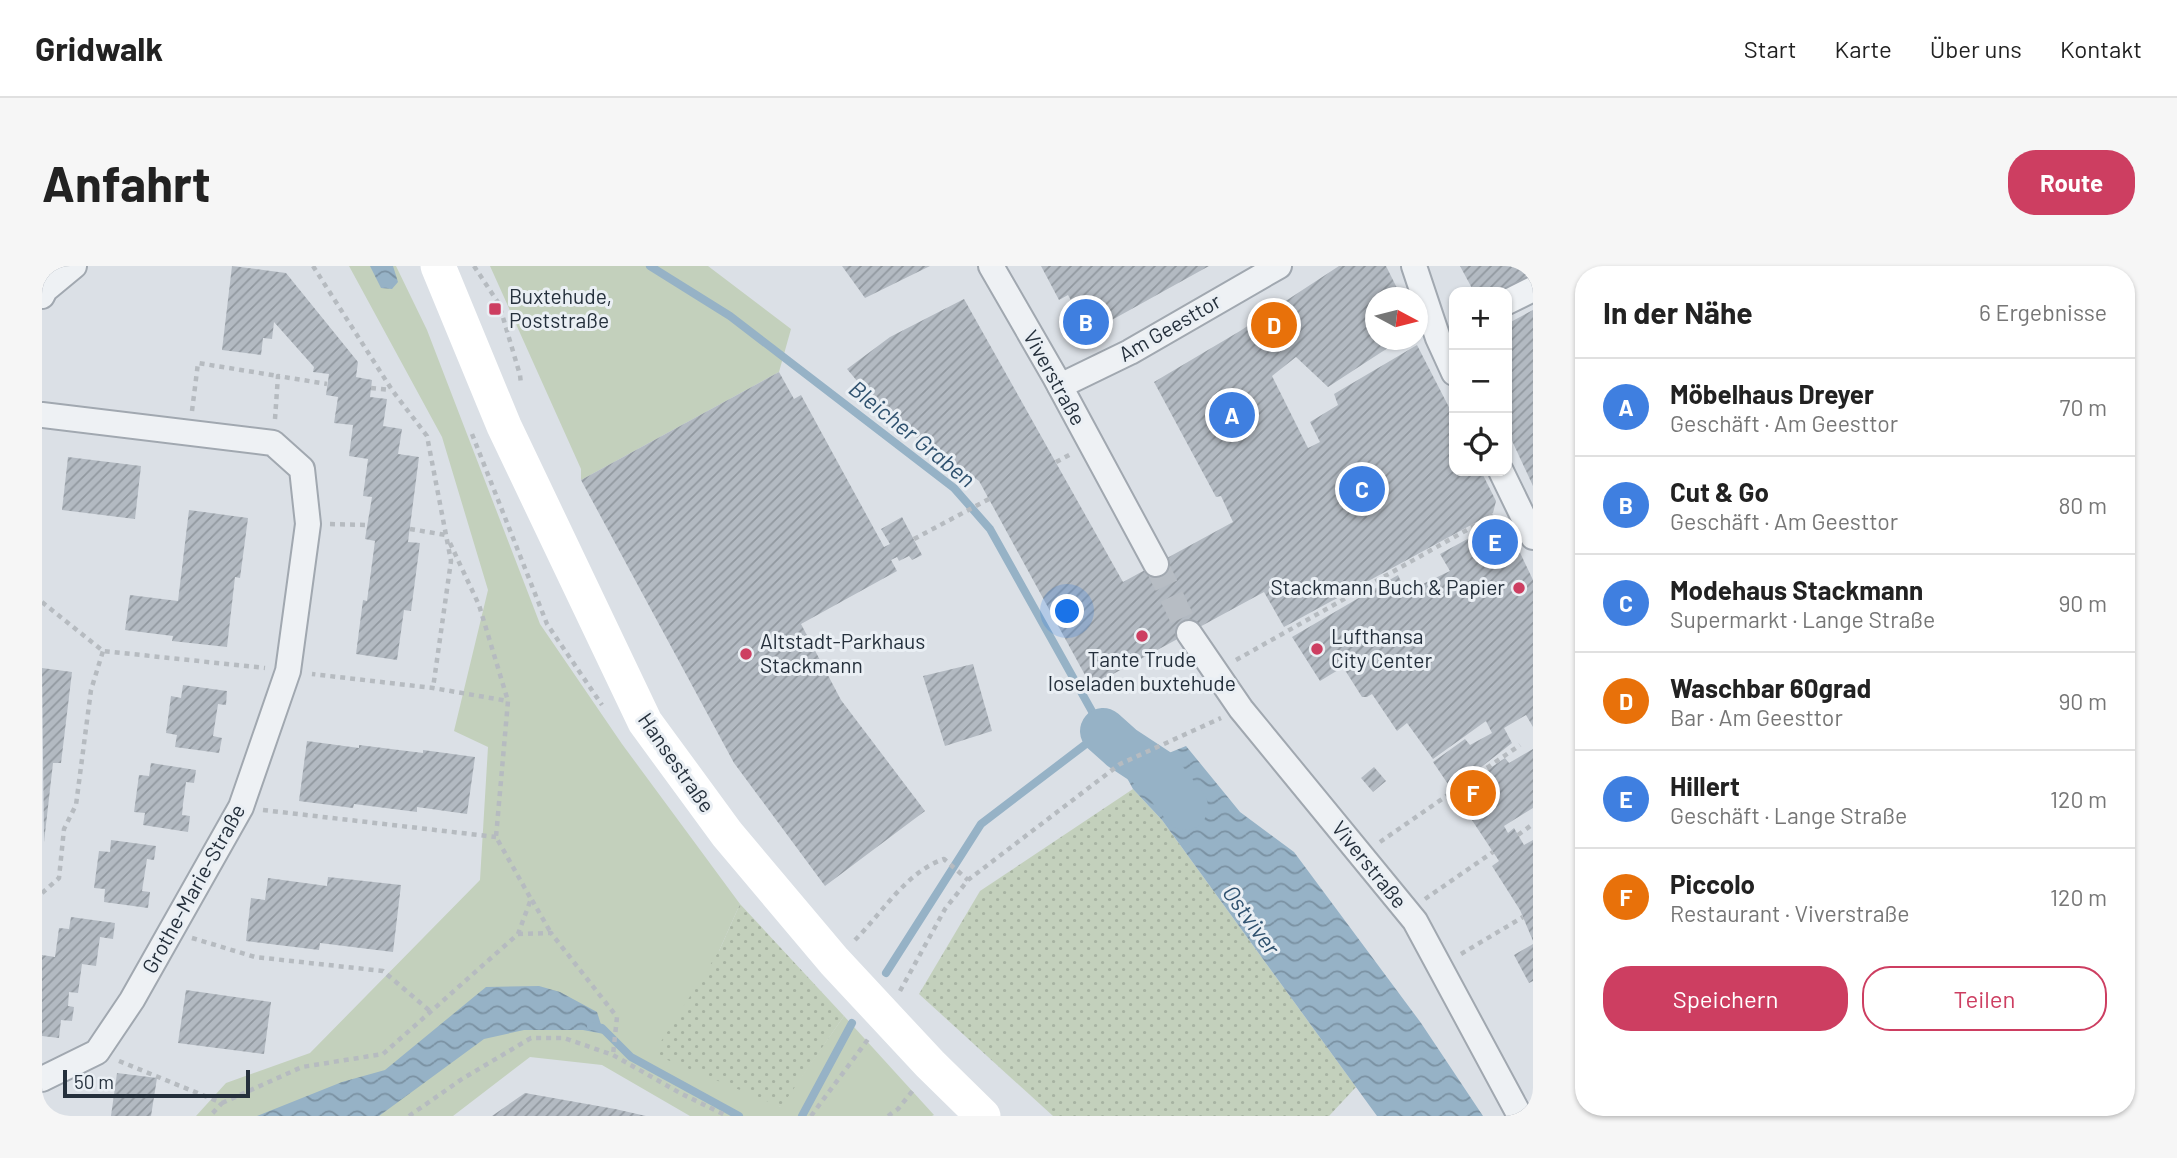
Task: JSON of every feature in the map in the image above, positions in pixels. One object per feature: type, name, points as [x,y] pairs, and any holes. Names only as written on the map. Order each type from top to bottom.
[{"type":"street","points":[[42,296],[45,290],[74,266]]},
{"type":"street","name":"Hansestraße","points":[[438,266],[504,426],[645,722],[727,834],[834,961],[978,1115]]},
{"type":"street","name":"Viverstraße","points":[[990,266],[1060,386],[1156,564]]},
{"type":"street","name":"Am Geesttor","points":[[1060,386],[1130,352],[1279,266]]},
{"type":"street","points":[[1414,266],[1446,334]]},
{"type":"street","points":[[1512,300],[1533,289]]},
{"type":"street","points":[[42,415],[273,443]]},
{"type":"street","name":"Grothe-Marie-Straße","points":[[42,1079],[97,1052],[132,1000],[241,807],[288,671],[308,524],[302,469],[273,443]]},
{"type":"street","points":[[1504,476],[1533,537]]},
{"type":"street","name":"Viverstraße","points":[[1189,632],[1241,709],[1415,921],[1520,1116]]},
{"type":"path","points":[[313,266],[392,390],[427,436],[451,561],[433,688]]},
{"type":"path","points":[[474,266],[499,304],[520,374],[521,386]]},
{"type":"path","points":[[189,433],[198,363],[327,384]]},
{"type":"path","points":[[273,443],[278,376]]},
{"type":"path","points":[[371,388],[392,390]]},
{"type":"path","points":[[914,539],[989,499]]},
{"type":"path","points":[[1216,671],[1517,503]]},
{"type":"path","points":[[308,524],[368,525]]},
{"type":"path","points":[[410,529],[446,534]]},
{"type":"path","points":[[446,534],[479,605],[508,701],[496,837],[551,933],[617,1017],[614,1052]]},
{"type":"path","points":[[42,602],[103,651],[433,688],[508,701]]},
{"type":"path","points":[[42,893],[59,878],[64,829],[76,805],[91,690],[103,651]]},
{"type":"path","points":[[899,993],[944,909],[968,880],[1120,764],[1241,709]]},
{"type":"path","points":[[1361,856],[1520,745]]},
{"type":"path","points":[[241,807],[496,837]]},
{"type":"path","points":[[1518,835],[1533,824]]},
{"type":"path","points":[[1407,912],[1493,852]]},
{"type":"path","points":[[834,961],[879,915],[912,875],[927,865],[944,859],[968,880]]},
{"type":"path","points":[[210,1116],[222,1103],[302,1067],[383,1054],[517,934],[531,899]]},
{"type":"path","points":[[1439,967],[1523,917]]},
{"type":"path","points":[[171,931],[255,957],[383,971],[430,1011]]},
{"type":"path","points":[[517,934],[551,933]]},
{"type":"path","points":[[891,990],[900,1000]]},
{"type":"path","points":[[409,1116],[462,1079],[531,1038],[564,1038],[614,1052],[680,1093],[727,1116]]},
{"type":"path","points":[[811,1116],[869,1038]]},
{"type":"path","points":[[97,1052],[222,1103]]},
{"type":"path","points":[[888,1116],[898,1109],[930,1064]]},
{"type":"green space","points":[[349,266],[396,266],[427,330],[540,624],[622,744],[740,904],[719,951],[780,1107],[844,1016],[934,1115],[690,1116],[602,1065],[530,1057],[453,1116],[196,1116],[226,1083],[310,1053],[480,880],[488,747],[454,731],[488,590],[442,437]]},
{"type":"green space","points":[[490,266],[708,266],[791,329],[779,372],[581,480],[581,469]]},
{"type":"green space","points":[[1133,789],[1162,820],[1356,1087],[1329,1116],[1053,1116],[919,994],[980,891]]},
{"type":"green space","points":[[740,904],[844,1016],[781,1107],[653,1054],[719,951]]},
{"type":"water","points":[[370,266],[393,266],[398,282],[392,289],[381,288]]},
{"type":"water","points":[[1186,746],[1240,812],[1294,852],[1421,1023],[1483,1116],[1377,1116],[1162,820],[1133,789],[1127,778],[1132,768]]},
{"type":"water","points":[[539,986],[560,992],[597,1012],[604,1034],[583,1030],[524,1030],[484,1039],[379,1116],[257,1116],[342,1082],[385,1070],[486,987]]},
{"type":"building","points":[[232,266],[286,273],[358,362],[356,377],[372,380],[370,397],[387,399],[383,426],[402,429],[398,454],[419,457],[408,542],[420,543],[411,611],[404,610],[397,660],[356,654],[375,541],[365,539],[372,497],[363,496],[368,459],[349,456],[353,425],[334,423],[338,397],[326,395],[329,374],[313,372],[314,367],[274,322],[272,339],[263,338],[261,355],[222,350]]},
{"type":"building","points":[[842,266],[930,266],[865,298]]},
{"type":"building","points":[[1041,266],[1209,266],[1110,321],[1108,335],[1092,345],[1073,341],[1068,335],[1062,319],[1064,311],[1072,302],[1068,295],[1059,300]]},
{"type":"building","points":[[1339,266],[1386,266],[1396,287],[1365,287],[1365,350],[1385,350],[1328,387],[1296,357],[1272,376],[1308,448],[1320,442],[1310,422],[1338,405],[1334,394],[1409,350],[1420,350],[1449,407],[1449,476],[1484,476],[1496,501],[1493,513],[1284,627],[1264,592],[1091,686],[979,481],[889,419],[847,369],[890,337],[964,299],[1123,582],[1233,522],[1221,496],[1216,497],[1154,382],[1240,331]]},
{"type":"building","points":[[1460,266],[1533,266],[1533,278],[1512,288],[1471,287]]},
{"type":"building","points":[[1533,310],[1533,486],[1512,441],[1512,321]]},
{"type":"building","name":"Altstadt-Parkhaus Stackmann","points":[[779,372],[794,399],[801,395],[884,547],[890,544],[881,529],[902,517],[922,555],[912,560],[909,556],[899,561],[897,557],[891,560],[897,571],[801,624],[841,700],[925,811],[825,886],[734,763],[581,480]]},
{"type":"building","points":[[68,457],[141,466],[135,519],[62,510]]},
{"type":"building","points":[[189,510],[248,518],[240,578],[235,577],[227,647],[172,641],[173,636],[125,630],[130,595],[178,601]]},
{"type":"building","points":[[1504,519],[1533,580],[1533,727],[1526,715],[1504,728],[1512,743],[1452,790],[1433,762],[1465,739],[1470,745],[1492,733],[1486,721],[1433,759],[1407,723],[1397,731],[1372,694],[1362,697],[1343,667],[1320,681],[1292,637],[1398,575],[1406,592],[1450,571],[1440,554]]},
{"type":"building","points":[[973,664],[992,731],[945,746],[923,676]]},
{"type":"building","points":[[42,668],[72,672],[61,763],[53,763],[44,842]]},
{"type":"building","points":[[183,685],[227,691],[226,705],[218,704],[213,736],[222,738],[219,753],[175,747],[177,735],[166,733],[171,696],[181,698]]},
{"type":"building","points":[[307,741],[475,757],[467,814],[417,807],[417,812],[354,804],[353,808],[299,801]]},
{"type":"building","points":[[1533,749],[1533,808],[1504,826],[1508,833],[1514,828],[1524,845],[1533,840],[1533,941],[1520,910],[1492,866],[1499,861],[1454,793],[1505,758],[1509,763]]},
{"type":"building","points":[[151,763],[196,770],[194,783],[186,782],[183,804],[182,815],[190,816],[188,832],[143,825],[145,813],[134,812],[139,775],[149,776]]},
{"type":"building","points":[[1374,767],[1386,781],[1373,792],[1361,778]]},
{"type":"building","points":[[111,840],[156,846],[154,860],[147,859],[142,891],[150,892],[148,908],[104,902],[105,889],[94,888],[99,851],[110,852]]},
{"type":"building","points":[[328,877],[401,885],[393,952],[320,943],[319,950],[246,941],[251,898],[265,900],[268,878],[327,886]]},
{"type":"building","points":[[71,917],[115,923],[113,939],[100,937],[96,966],[82,964],[78,993],[69,992],[68,1006],[74,1007],[72,1021],[61,1020],[59,1038],[42,1036],[42,955],[55,957],[59,928],[69,929]]},
{"type":"building","points":[[1533,944],[1533,981],[1529,983],[1514,955]]},
{"type":"building","points":[[186,990],[271,1002],[264,1054],[178,1043]]},
{"type":"building","points":[[117,1073],[157,1078],[151,1116],[111,1116]]},
{"type":"building","points":[[525,1093],[615,1109],[646,1116],[492,1116]]},
{"type":"waterway","name":"Bleicher Graben","points":[[650,266],[730,316],[954,488],[990,529],[1103,731],[981,824],[886,973]]},
{"type":"waterway","name":"Ostviver","points":[[1103,731],[1122,748],[1157,771],[1185,807]]},
{"type":"waterway","points":[[802,1116],[852,1023]]},
{"type":"waterway","points":[[591,1026],[602,1028],[631,1057],[739,1116]]},
{"type":"tunnel","points":[[1156,564],[1189,633]]},
{"type":"place","name":"Buxtehude, Poststraße","points":[[495,309]]},
{"type":"place","name":"Cut & Go","points":[[1086,322]]},
{"type":"place","name":"Waschbar 60grad","points":[[1274,325]]},
{"type":"place","name":"Möbelhaus Dreyer","points":[[1232,415]]},
{"type":"place","name":"Modehaus Stackmann","points":[[1362,489]]},
{"type":"place","name":"Hillert","points":[[1495,542]]},
{"type":"place","name":"Stackmann Buch & Papier","points":[[1519,588]]},
{"type":"place","name":"Tante Trude loseladen buxtehude","points":[[1142,636]]},
{"type":"place","name":"Lufthansa City Center","points":[[1317,649]]},
{"type":"place","name":"Altstadt-Parkhaus Stackmann","points":[[746,654]]},
{"type":"place","name":"Piccolo","points":[[1473,793]]}]
